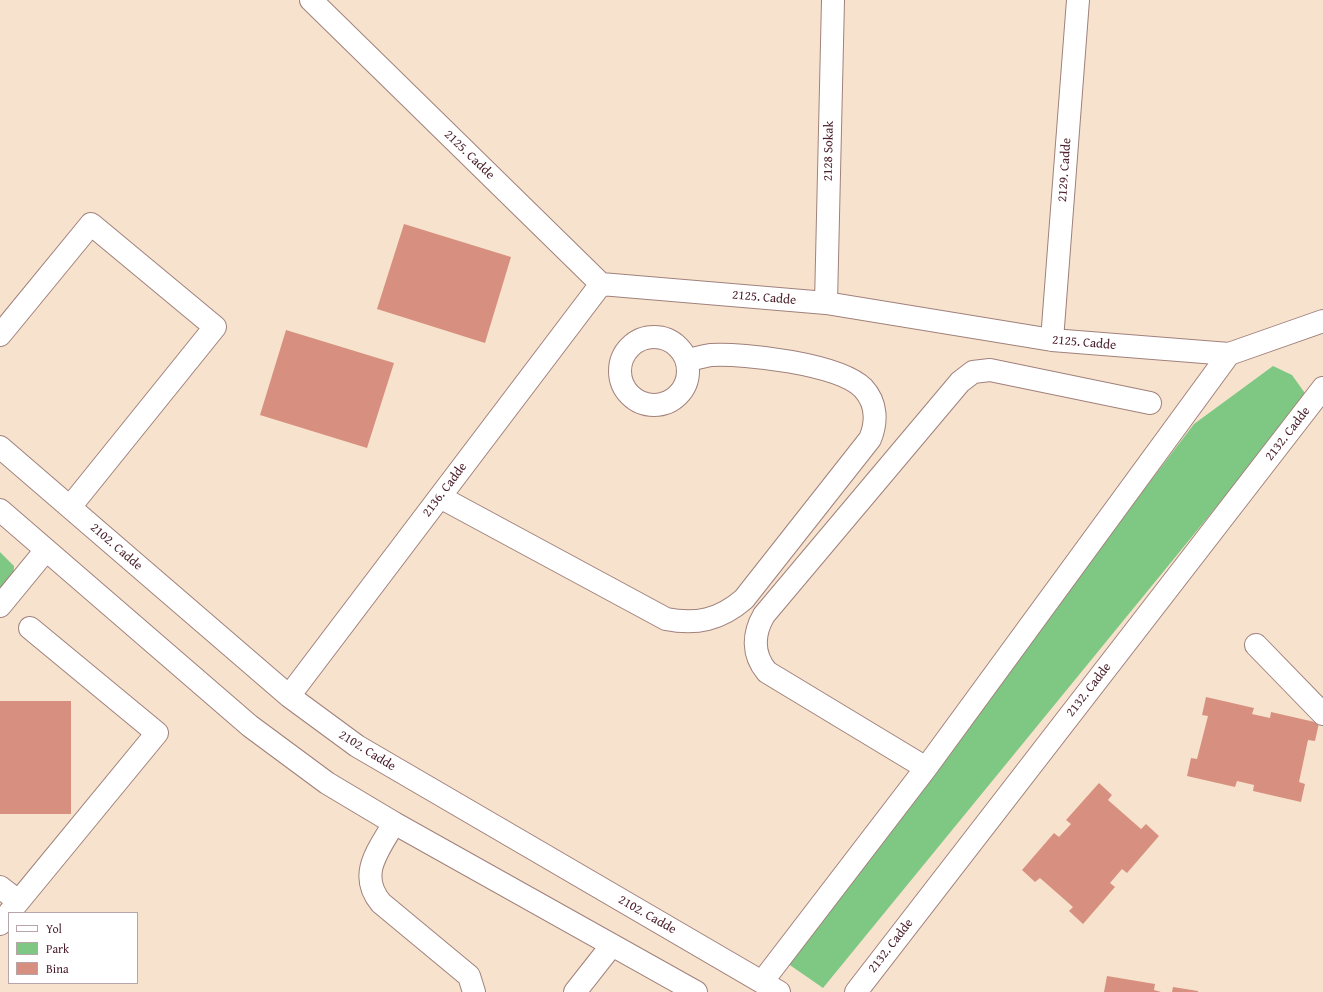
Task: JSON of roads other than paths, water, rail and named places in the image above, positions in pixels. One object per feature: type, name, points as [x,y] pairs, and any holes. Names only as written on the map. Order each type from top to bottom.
[{"type":"street","name":"2125. Cadde","points":[[311,0],[601,284],[826,303],[1052,340],[1230,354],[1323,321]]},
{"type":"street","name":"2128 Sokak","points":[[826,303],[833,0]]},
{"type":"street","name":"2129. Cadde","points":[[1052,340],[1078,0]]},
{"type":"street","points":[[0,335],[91,224],[214,327],[70,507]]},
{"type":"street","name":"2136. Cadde","points":[[290,696],[601,284]]},
{"type":"street","points":[[771,987],[926,768],[1230,354]]},
{"type":"street","points":[[440,497],[666,619],[692,623],[706,621],[726,612],[744,599],[870,439],[874,430],[874,410],[871,399],[864,389],[855,381],[836,373],[793,362],[730,355],[710,355],[687,360]]},
{"type":"street","points":[[926,768],[767,672],[761,666],[755,650],[756,631],[762,619],[960,382],[972,372],[990,370],[1150,403]]},
{"type":"street","name":"2132. Cadde","points":[[856,992],[1323,388]]},
{"type":"street","name":"2102. Cadde","points":[[0,447],[290,696],[357,746],[771,987]]},
{"type":"street","points":[[0,510],[250,726],[328,783],[394,823],[691,991]]},
{"type":"street","points":[[0,606],[46,550]]},
{"type":"street","points":[[9,912],[157,733],[30,628]]},
{"type":"street","points":[[1256,645],[1323,714]]},
{"type":"street","points":[[394,823],[373,861],[370,880],[372,889],[382,903],[469,976],[474,992]]},
{"type":"street","points":[[0,887],[18,901]]},
{"type":"street","points":[[0,924],[8,914]]},
{"type":"street","points":[[575,992],[612,945]]}]
